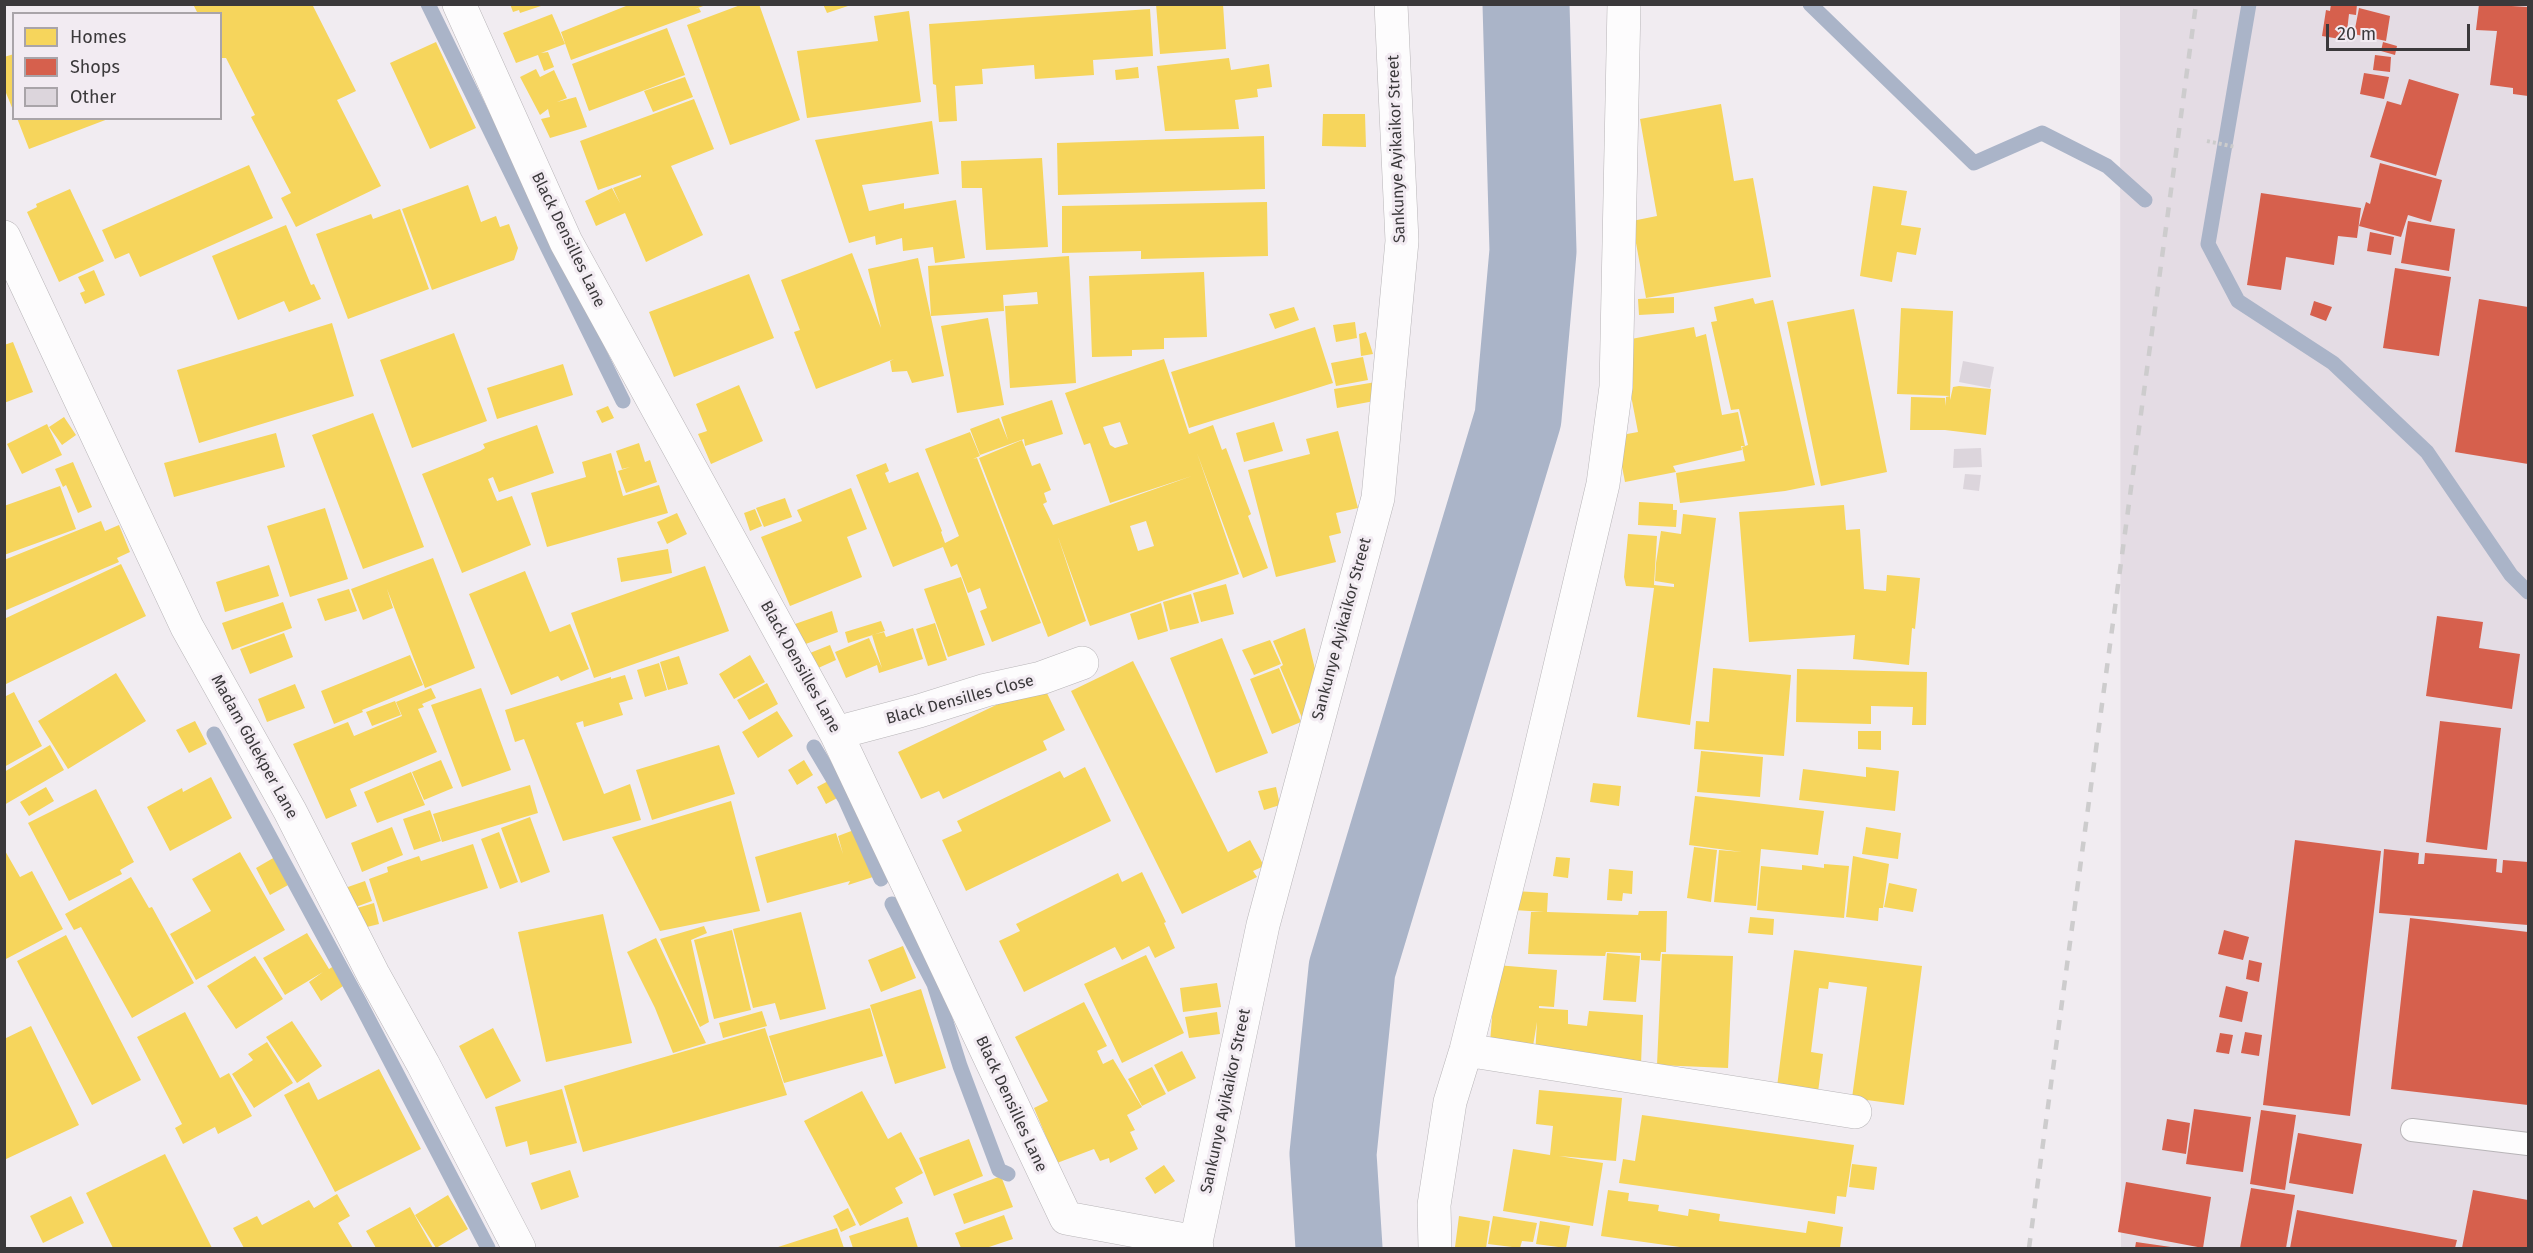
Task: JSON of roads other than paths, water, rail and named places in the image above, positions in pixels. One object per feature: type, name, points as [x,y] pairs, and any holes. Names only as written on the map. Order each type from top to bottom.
[{"type":"street","name":"Black Densilles Lane","points":[[459,4],[566,242],[836,733],[1066,1218],[1197,1245]]},
{"type":"street","name":"Sankunye Ayikaikor Street","points":[[1197,1245],[1263,925],[1378,498],[1402,241],[1390,4]]},
{"type":"street","points":[[1435,1248],[1434,1205],[1450,1102],[1466,1050],[1528,802],[1603,484],[1616,387],[1624,4]]},
{"type":"street","name":"Madam Gblekper Lane","points":[[4,237],[187,627],[290,811],[373,974],[423,1064],[519,1248]]},
{"type":"street","name":"Black Densilles Close","points":[[836,733],[986,690],[1041,678],[1082,663]]},
{"type":"street","points":[[1466,1050],[1855,1112]]},
{"type":"lane","points":[[2412,1130],[2529,1144]]},
{"type":"waterway","points":[[428,4],[623,401]]},
{"type":"waterway","points":[[1339,1248],[1333,1154],[1352,969],[1518,418],[1533,251],[1526,4]]},
{"type":"waterway","points":[[1810,4],[1974,163],[2042,133],[2107,166],[2145,200]]},
{"type":"waterway","points":[[2249,4],[2208,244],[2238,301],[2333,363],[2427,452],[2511,575],[2528,592]]},
{"type":"waterway","points":[[214,734],[360,1003],[488,1248]]},
{"type":"waterway","points":[[814,747],[845,799],[881,879]]},
{"type":"waterway","points":[[892,904],[934,984],[960,1066],[999,1170],[1008,1174]]},
{"type":"railway","points":[[2029,1248],[2196,4]]}]
